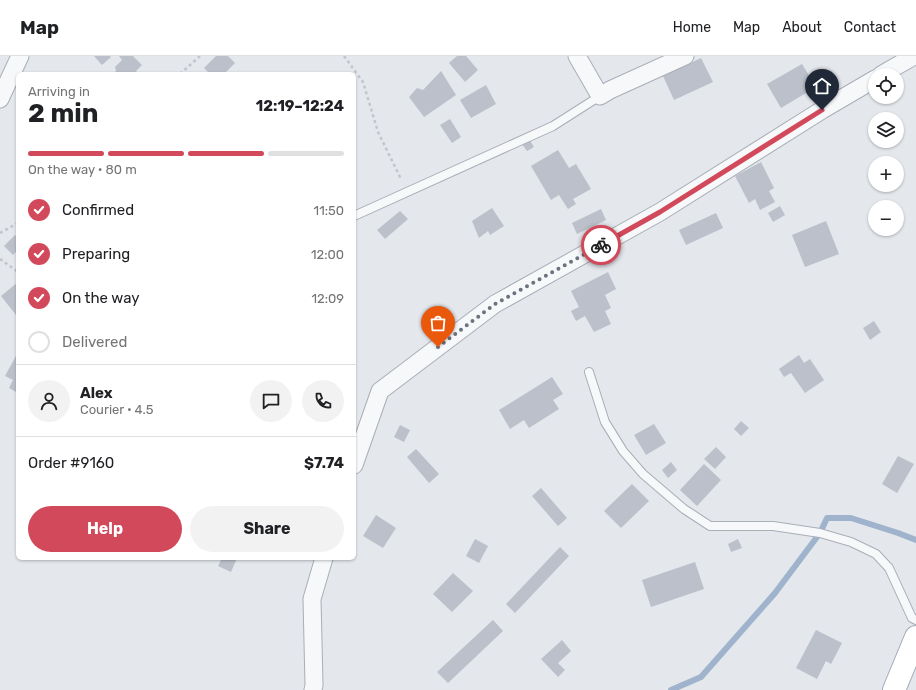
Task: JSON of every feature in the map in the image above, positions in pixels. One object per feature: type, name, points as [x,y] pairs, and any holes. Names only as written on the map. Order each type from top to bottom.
[{"type":"main road","points":[[894,690],[914,644]]},
{"type":"street","points":[[0,99],[20,56]]},
{"type":"street","points":[[577,56],[600,96],[685,56]]},
{"type":"street","points":[[893,68],[914,56]]},
{"type":"street","points":[[356,459],[380,391],[495,304],[660,212],[815,114],[868,83]]},
{"type":"street","points":[[313,690],[312,599],[323,560]]},
{"type":"lane","points":[[356,215],[553,126],[600,96]]},
{"type":"lane","points":[[589,372],[605,422],[623,451],[643,474],[684,509],[710,526],[773,526],[820,533],[851,542],[876,554],[889,568],[912,618],[916,620]]},
{"type":"path","points":[[182,72],[200,56]]},
{"type":"path","points":[[344,56],[356,72]]},
{"type":"path","points":[[356,72],[363,82],[378,132],[407,191]]},
{"type":"path","points":[[0,232],[16,224]]},
{"type":"path","points":[[0,259],[16,271]]},
{"type":"building","points":[[94,56],[110,56],[111,57],[102,65]]},
{"type":"building","points":[[119,56],[133,56],[142,65],[136,71],[137,72],[115,72],[115,67],[122,60]]},
{"type":"building","points":[[216,56],[228,56],[235,63],[226,72],[208,72],[204,68]]},
{"type":"building","points":[[457,56],[466,56],[478,70],[465,82],[449,63]]},
{"type":"building","points":[[701,58],[713,82],[674,100],[663,76]]},
{"type":"building","points":[[802,64],[816,87],[781,108],[767,84]]},
{"type":"building","points":[[441,71],[456,95],[424,117],[409,97],[417,88],[423,90]]},
{"type":"building","points":[[486,85],[496,104],[471,118],[460,100]]},
{"type":"building","points":[[450,119],[461,137],[452,143],[440,125]]},
{"type":"building","points":[[529,139],[534,147],[527,151],[522,144]]},
{"type":"building","points":[[558,150],[569,168],[576,164],[591,189],[573,199],[576,204],[568,209],[559,195],[551,200],[531,166]]},
{"type":"building","points":[[761,162],[774,188],[769,191],[775,202],[760,210],[755,199],[749,203],[735,176]]},
{"type":"building","points":[[780,206],[785,215],[773,222],[768,213]]},
{"type":"building","points":[[492,208],[504,226],[490,235],[488,231],[479,238],[472,221]]},
{"type":"building","points":[[601,209],[606,220],[577,234],[572,223]]},
{"type":"building","points":[[400,211],[408,219],[385,239],[377,230]]},
{"type":"building","points":[[716,213],[723,228],[686,245],[679,230]]},
{"type":"building","points":[[826,221],[839,254],[805,267],[792,235]]},
{"type":"building","points":[[15,235],[16,236],[16,252],[13,255],[4,246]]},
{"type":"building","points":[[608,272],[616,289],[605,295],[611,308],[605,311],[611,324],[594,332],[585,316],[576,321],[571,311],[579,307],[571,291]]},
{"type":"building","points":[[16,284],[16,315],[1,296]]},
{"type":"building","points":[[874,321],[881,332],[870,340],[863,328]]},
{"type":"building","points":[[799,355],[804,363],[810,359],[824,380],[805,393],[791,373],[784,377],[779,369]]},
{"type":"building","points":[[16,356],[16,392],[9,388],[13,380],[5,376]]},
{"type":"building","points":[[552,377],[563,394],[553,400],[559,409],[529,428],[524,420],[510,429],[499,410]]},
{"type":"building","points":[[741,421],[749,428],[741,436],[734,429]]},
{"type":"building","points":[[654,424],[666,443],[646,455],[634,435]]},
{"type":"building","points":[[400,425],[410,430],[404,442],[394,437]]},
{"type":"building","points":[[716,447],[726,457],[715,469],[704,459]]},
{"type":"building","points":[[416,449],[439,474],[429,483],[407,457]]},
{"type":"building","points":[[898,456],[914,464],[897,493],[882,484]]},
{"type":"building","points":[[671,462],[677,470],[668,478],[662,470]]},
{"type":"building","points":[[704,464],[721,480],[697,506],[680,490]]},
{"type":"building","points":[[632,484],[649,501],[621,528],[604,511]]},
{"type":"building","points":[[541,488],[567,518],[558,526],[532,496]]},
{"type":"building","points":[[376,515],[396,528],[383,548],[363,536]]},
{"type":"building","points":[[475,539],[488,546],[479,563],[466,556]]},
{"type":"building","points":[[738,539],[742,548],[731,552],[728,544]]},
{"type":"building","points":[[560,547],[569,556],[515,613],[506,604]]},
{"type":"building","points":[[221,560],[236,560],[231,572],[218,566]]},
{"type":"building","points":[[695,562],[704,589],[651,607],[642,580]]},
{"type":"building","points":[[453,573],[473,591],[452,612],[433,594]]},
{"type":"building","points":[[493,620],[503,631],[448,683],[437,672]]},
{"type":"building","points":[[816,630],[842,643],[831,664],[826,661],[817,679],[796,668]]},
{"type":"building","points":[[562,640],[571,651],[558,663],[565,670],[558,677],[541,659]]},
{"type":"waterway","points":[[671,690],[701,677],[775,593],[820,533],[827,518],[851,518],[916,540]]},
{"type":"way so far","points":[[438,347],[495,304],[601,245]]},
{"type":"route","points":[[601,245],[660,212],[822,110]]}]
